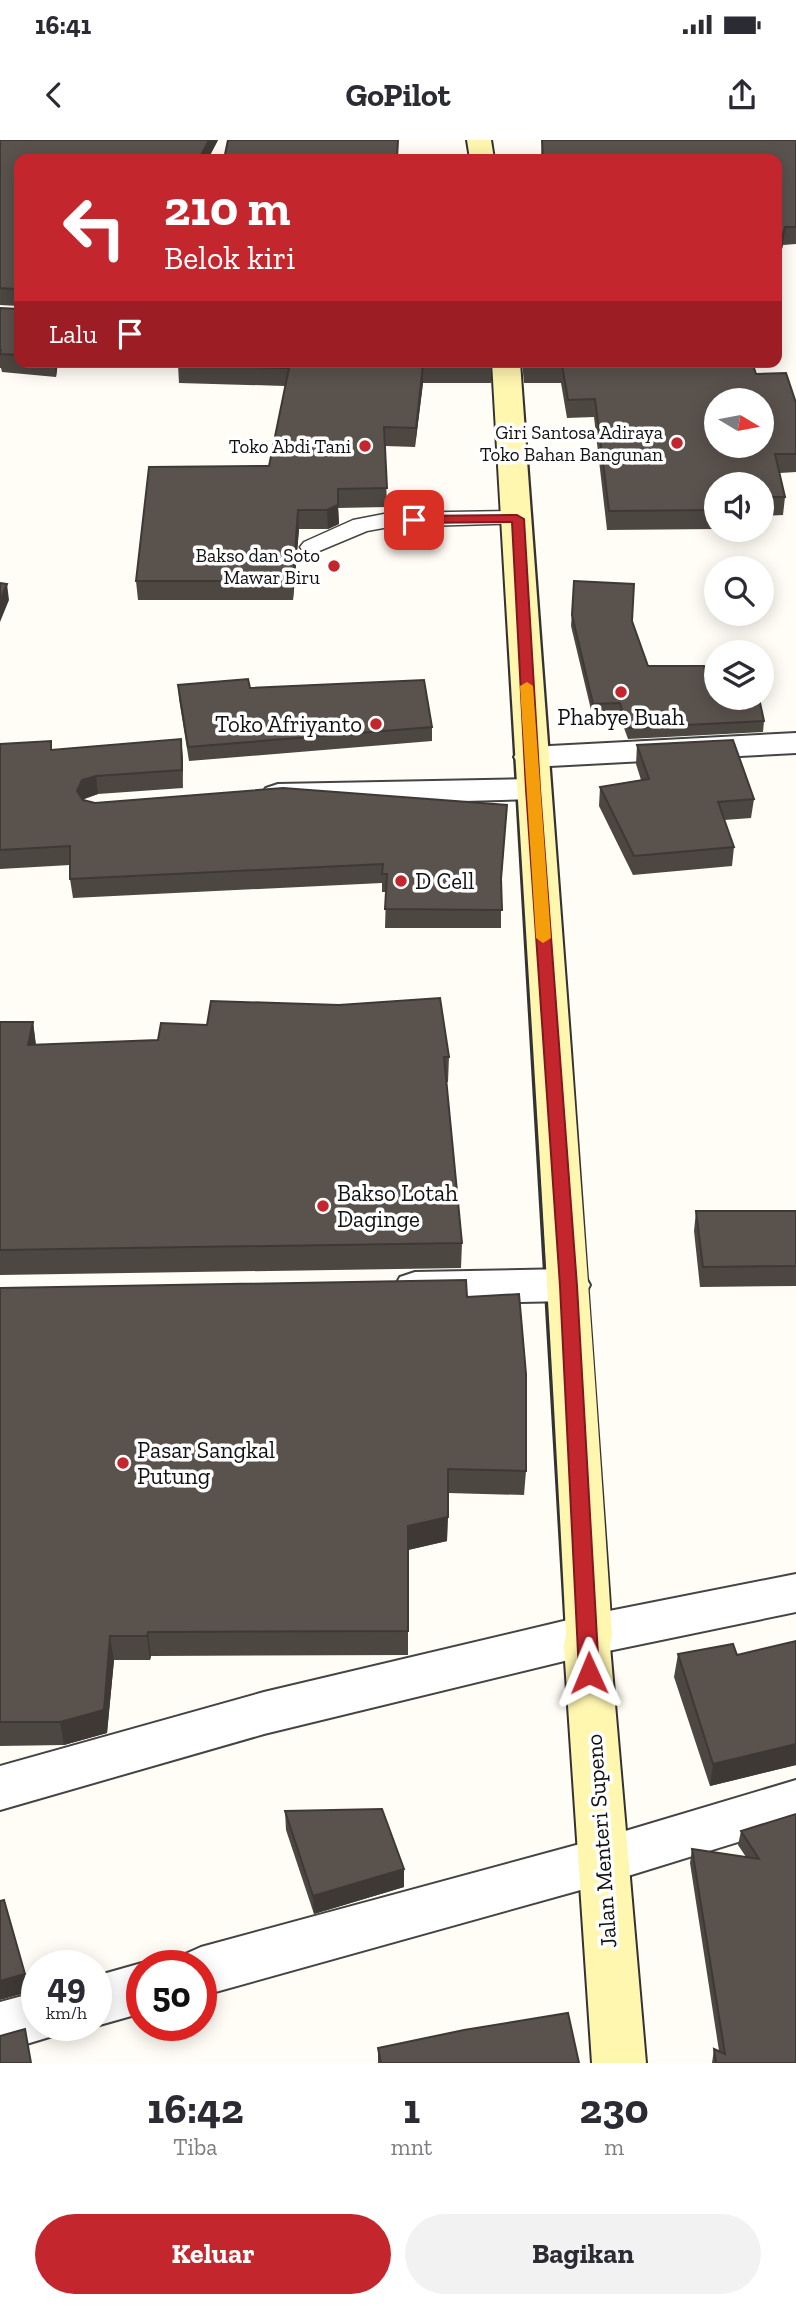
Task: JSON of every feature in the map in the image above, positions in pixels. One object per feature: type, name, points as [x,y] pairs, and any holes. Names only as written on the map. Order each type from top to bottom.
[{"type":"main road","name":"Jalan Menteri Supeno","points":[[506,368],[569,1286],[589,1635],[587,1646],[619,2063]]},
{"type":"street","points":[[246,797],[532,773],[796,743]]},
{"type":"street","points":[[374,1288],[569,1286]]},
{"type":"street","points":[[0,1787],[264,1713],[589,1635],[796,1593]]},
{"type":"street","points":[[217,1968],[602,1861],[796,1802]]},
{"type":"street","points":[[0,2027],[21,2021]]},
{"type":"lane","points":[[312,547],[361,525],[389,520],[517,519]]},
{"type":"building","points":[[0,140],[209,140],[202,154],[14,154],[14,289],[0,288]]},
{"type":"building","points":[[228,140],[398,140],[397,154],[225,154]]},
{"type":"building","points":[[542,140],[796,140],[796,227],[785,227],[782,239],[782,154],[543,154]]},
{"type":"building","points":[[0,308],[14,309],[14,355],[0,354]]},
{"type":"building","points":[[289,368],[423,368],[416,428],[384,427],[387,488],[338,489],[338,505],[327,510],[298,510],[293,581],[136,581],[149,467],[269,466]]},
{"type":"building","points":[[563,368],[754,368],[756,374],[786,373],[796,403],[796,454],[775,454],[785,497],[774,497],[774,472],[704,472],[704,510],[609,511],[595,399],[568,400]]},
{"type":"building","points":[[574,581],[634,584],[632,621],[648,666],[704,666],[704,710],[762,710],[764,721],[628,728],[620,703],[593,704],[572,615]]},
{"type":"building","points":[[0,583],[7,584],[0,601]]},
{"type":"building","points":[[248,679],[250,688],[424,680],[432,727],[188,747],[178,685]]},
{"type":"building","points":[[181,739],[182,770],[96,776],[82,780],[77,791],[83,800],[95,803],[283,788],[507,805],[501,879],[502,910],[385,909],[387,874],[382,874],[383,864],[70,879],[70,846],[0,850],[0,744],[51,741],[51,750]]},
{"type":"building","points":[[733,740],[754,799],[718,802],[734,847],[634,856],[600,787],[649,779],[637,745]]},
{"type":"building","points":[[440,998],[449,1057],[444,1057],[462,1243],[0,1250],[0,1022],[33,1022],[28,1045],[158,1040],[161,1023],[207,1025],[211,1001],[339,1005]]},
{"type":"building","points":[[696,1211],[796,1211],[796,1266],[703,1267]]},
{"type":"building","points":[[466,1280],[467,1297],[519,1294],[526,1374],[526,1471],[448,1469],[448,1517],[408,1526],[408,1631],[148,1632],[147,1636],[110,1636],[104,1710],[60,1722],[0,1722],[0,1288]]},
{"type":"building","points":[[796,1641],[796,1744],[713,1764],[678,1654],[733,1644],[737,1655]]},
{"type":"building","points":[[382,1809],[404,1869],[313,1896],[285,1811]]},
{"type":"building","points":[[796,1814],[796,2063],[716,2063],[714,2049],[725,2054],[692,1849],[759,1859],[741,1831]]},
{"type":"building","points":[[4,1900],[21,1960],[21,1975],[0,1981],[0,1901]]},
{"type":"building","points":[[568,2013],[579,2063],[381,2063],[378,2048],[464,2030]]},
{"type":"building","points":[[21,2030],[21,2041],[27,2041],[31,2063],[0,2063],[0,2036]]},
{"type":"slow traffic","points":[[527,686],[543,938]]},
{"type":"place","name":"Giri Santosa Adiraya Toko Bahan Bangunan","points":[[677,443]]},
{"type":"place","name":"Toko Abdi Tani","points":[[365,446]]},
{"type":"place","name":"Bakso dan Soto Mawar Biru","points":[[334,566]]},
{"type":"place","name":"Phabye Buah","points":[[621,692]]},
{"type":"place","name":"Toko Afriyanto","points":[[376,724]]},
{"type":"place","name":"D Cell","points":[[401,881]]},
{"type":"place","name":"Bakso Lotah Daginge","points":[[323,1206]]},
{"type":"place","name":"Pasar Sangkal Putung","points":[[123,1463]]},
{"type":"route","points":[[414,520],[517,519],[533,789],[569,1286],[589,1673]]}]
